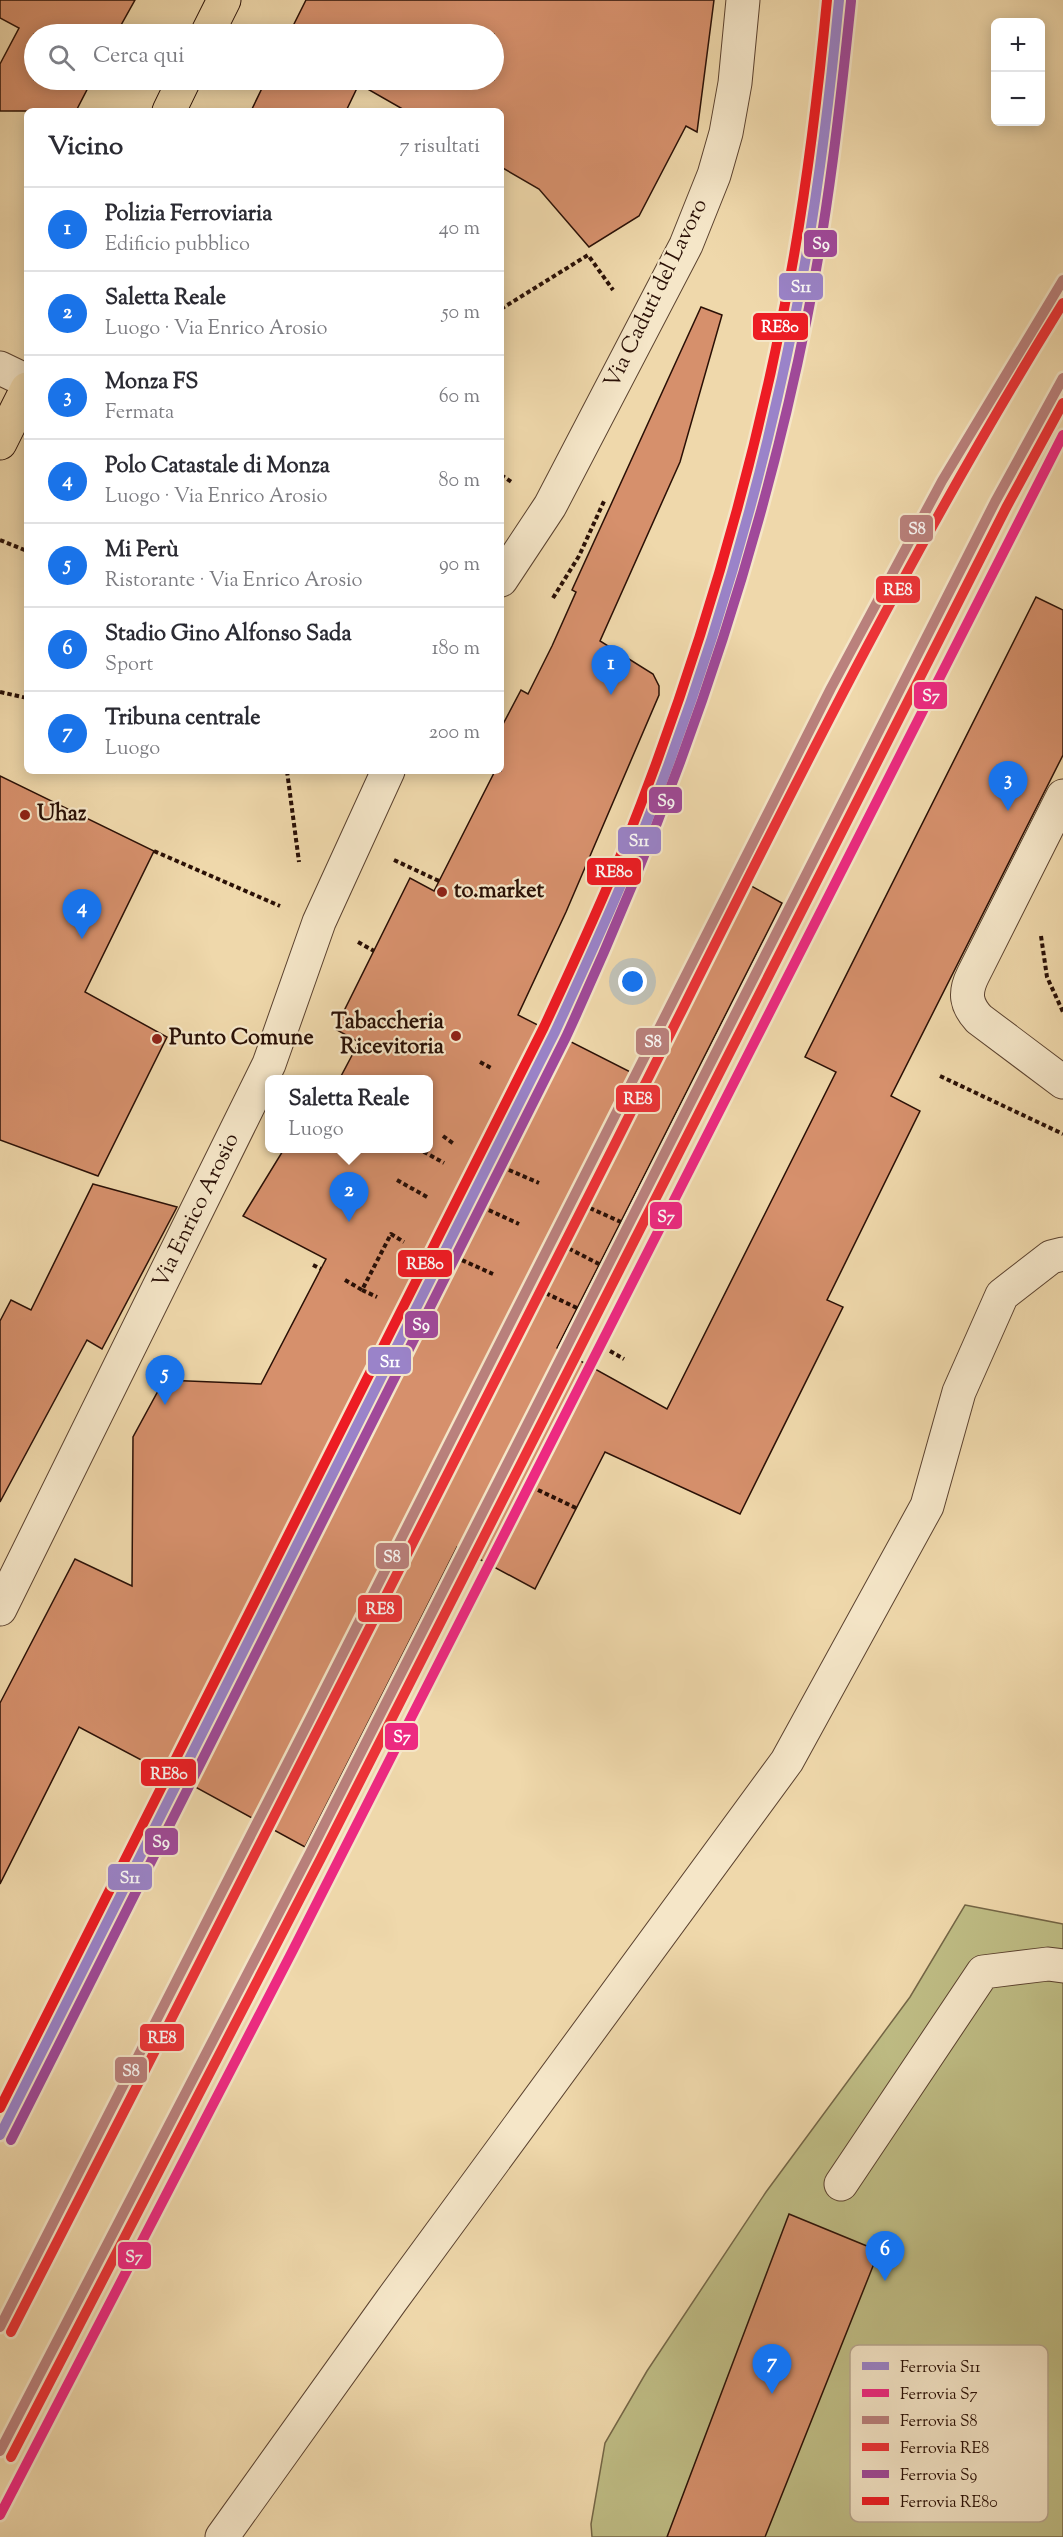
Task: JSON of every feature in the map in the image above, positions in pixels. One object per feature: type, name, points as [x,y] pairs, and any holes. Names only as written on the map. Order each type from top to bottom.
[{"type":"main road","points":[[212,24],[224,0]]},
{"type":"main road","points":[[170,108],[179,90]]},
{"type":"main road","points":[[0,443],[24,395]]},
{"type":"street","name":"Via Caduti del Lavoro","points":[[505,573],[550,506],[686,245],[714,175],[726,133],[735,83],[743,0]]},
{"type":"street","points":[[0,368],[24,380]]},
{"type":"street","name":"Via Enrico Arosio","points":[[0,1610],[269,1064],[319,922],[387,774]]},
{"type":"street","points":[[1063,796],[973,975],[967,998],[972,1011],[979,1019],[1063,1082]]},
{"type":"street","points":[[222,2537],[391,2301],[787,1761],[927,1506],[959,1392],[1002,1295],[1051,1257],[1063,1254]]},
{"type":"street","points":[[841,2184],[983,1972],[1048,1964],[1063,1966]]},
{"type":"path","points":[[504,307],[588,255],[642,331]]},
{"type":"path","points":[[0,540],[24,550]]},
{"type":"path","points":[[0,692],[24,697]]},
{"type":"path","points":[[287,774],[300,872]]},
{"type":"path","points":[[154,850],[286,909]]},
{"type":"path","points":[[394,860],[439,881]]},
{"type":"path","points":[[1044,927],[1040,935],[1047,977],[1063,1012]]},
{"type":"path","points":[[354,941],[374,951]]},
{"type":"path","points":[[480,1062],[492,1068]]},
{"type":"path","points":[[940,1076],[1063,1134]]},
{"type":"path","points":[[443,1136],[454,1144]]},
{"type":"path","points":[[425,1153],[444,1163]]},
{"type":"path","points":[[502,1167],[539,1183]]},
{"type":"path","points":[[397,1180],[428,1197]]},
{"type":"path","points":[[583,1204],[621,1222]]},
{"type":"path","points":[[482,1207],[519,1224]]},
{"type":"path","points":[[362,1290],[391,1234],[404,1242]]},
{"type":"path","points":[[562,1245],[599,1264]]},
{"type":"path","points":[[455,1257],[493,1274]]},
{"type":"path","points":[[314,1265],[321,1269]]},
{"type":"path","points":[[345,1280],[377,1298]]},
{"type":"path","points":[[539,1290],[577,1308]]},
{"type":"path","points":[[610,1351],[624,1359],[617,1360]]},
{"type":"path","points":[[538,1490],[576,1508]]},
{"type":"shaded area","points":[[965,1905],[1063,1924],[1063,2537],[592,2537],[591,2524],[605,2443],[647,2371],[766,2192],[910,1997]]},
{"type":"building","points":[[0,0],[135,0],[122,24],[24,24],[24,90],[87,90],[78,108],[24,108],[24,111],[0,111],[0,64],[19,28],[0,18]]},
{"type":"building","points":[[306,0],[714,0],[697,132],[686,126],[639,216],[589,247],[539,189],[504,169],[504,108],[401,108],[369,90],[504,90],[504,24],[294,24]]},
{"type":"building","points":[[261,90],[356,90],[347,108],[252,108]]},
{"type":"building","points":[[701,307],[722,315],[680,462],[600,641],[653,674],[659,686],[659,695],[566,912],[518,1015],[646,1080],[746,883],[782,903],[557,1348],[667,1409],[836,1072],[805,1057],[1036,597],[1063,610],[1063,755],[891,1096],[920,1111],[827,1300],[843,1307],[740,1514],[605,1452],[535,1589],[457,1547],[305,1847],[146,1760],[145,1762],[79,1727],[0,1884],[0,1703],[75,1559],[132,1586],[133,1437],[164,1380],[261,1384],[326,1259],[243,1216],[282,1153],[433,1153],[433,1075],[342,1075],[359,1042],[335,1029],[410,878],[434,891],[493,774],[504,774],[504,722],[521,690],[528,694],[576,592],[572,590]]},
{"type":"building","points":[[0,776],[154,851],[85,992],[167,1037],[98,1176],[0,1140]]},
{"type":"building","points":[[93,1184],[177,1207],[102,1349],[87,1340],[0,1502],[0,1321],[11,1300],[31,1310]]},
{"type":"building","points":[[789,2214],[879,2251],[765,2537],[667,2537]]},
{"type":"rail line","name":"RE80","points":[[0,2108],[544,1027],[625,845],[650,781],[695,650],[753,449],[783,314],[804,197],[827,0]]},
{"type":"rail line","name":"S11","points":[[0,2135],[555,1032],[636,849],[685,719],[707,652],[728,586],[765,451],[795,316],[816,198],[839,0]]},
{"type":"rail line","name":"S9","points":[[11,2140],[566,1037],[605,950],[676,774],[737,595],[787,411],[821,240],[838,120],[851,1]]},
{"type":"rail line","name":"S8","points":[[0,2327],[831,688],[942,481],[1063,280]]},
{"type":"rail line","name":"RE8","points":[[11,2332],[314,1739],[775,824],[942,508],[1063,303]]},
{"type":"rail line","name":"S8","points":[[0,2451],[310,1853],[995,502],[1063,378]]},
{"type":"rail line","name":"RE8","points":[[11,2457],[321,1858],[1006,508],[1063,403]]},
{"type":"rail line","name":"S7","points":[[0,2515],[292,1952],[1063,435]]},
{"type":"place","name":"Polizia Ferroviaria","points":[[611,695]]},
{"type":"place","name":"Monza FS","points":[[1008,811]]},
{"type":"place","name":"Uhaz","points":[[25,815]]},
{"type":"place","name":"to.market","points":[[442,892]]},
{"type":"place","name":"Polo Catastale di Monza","points":[[82,939]]},
{"type":"place","name":"Tabaccheria Ricevitoria","points":[[456,1036]]},
{"type":"place","name":"Punto Comune","points":[[157,1039]]},
{"type":"place","name":"Saletta Reale","points":[[349,1222]]},
{"type":"place","name":"Mi Perù","points":[[165,1405]]},
{"type":"place","name":"Stadio Gino Alfonso Sada","points":[[885,2281]]},
{"type":"place","name":"Tribuna centrale","points":[[772,2394]]}]
